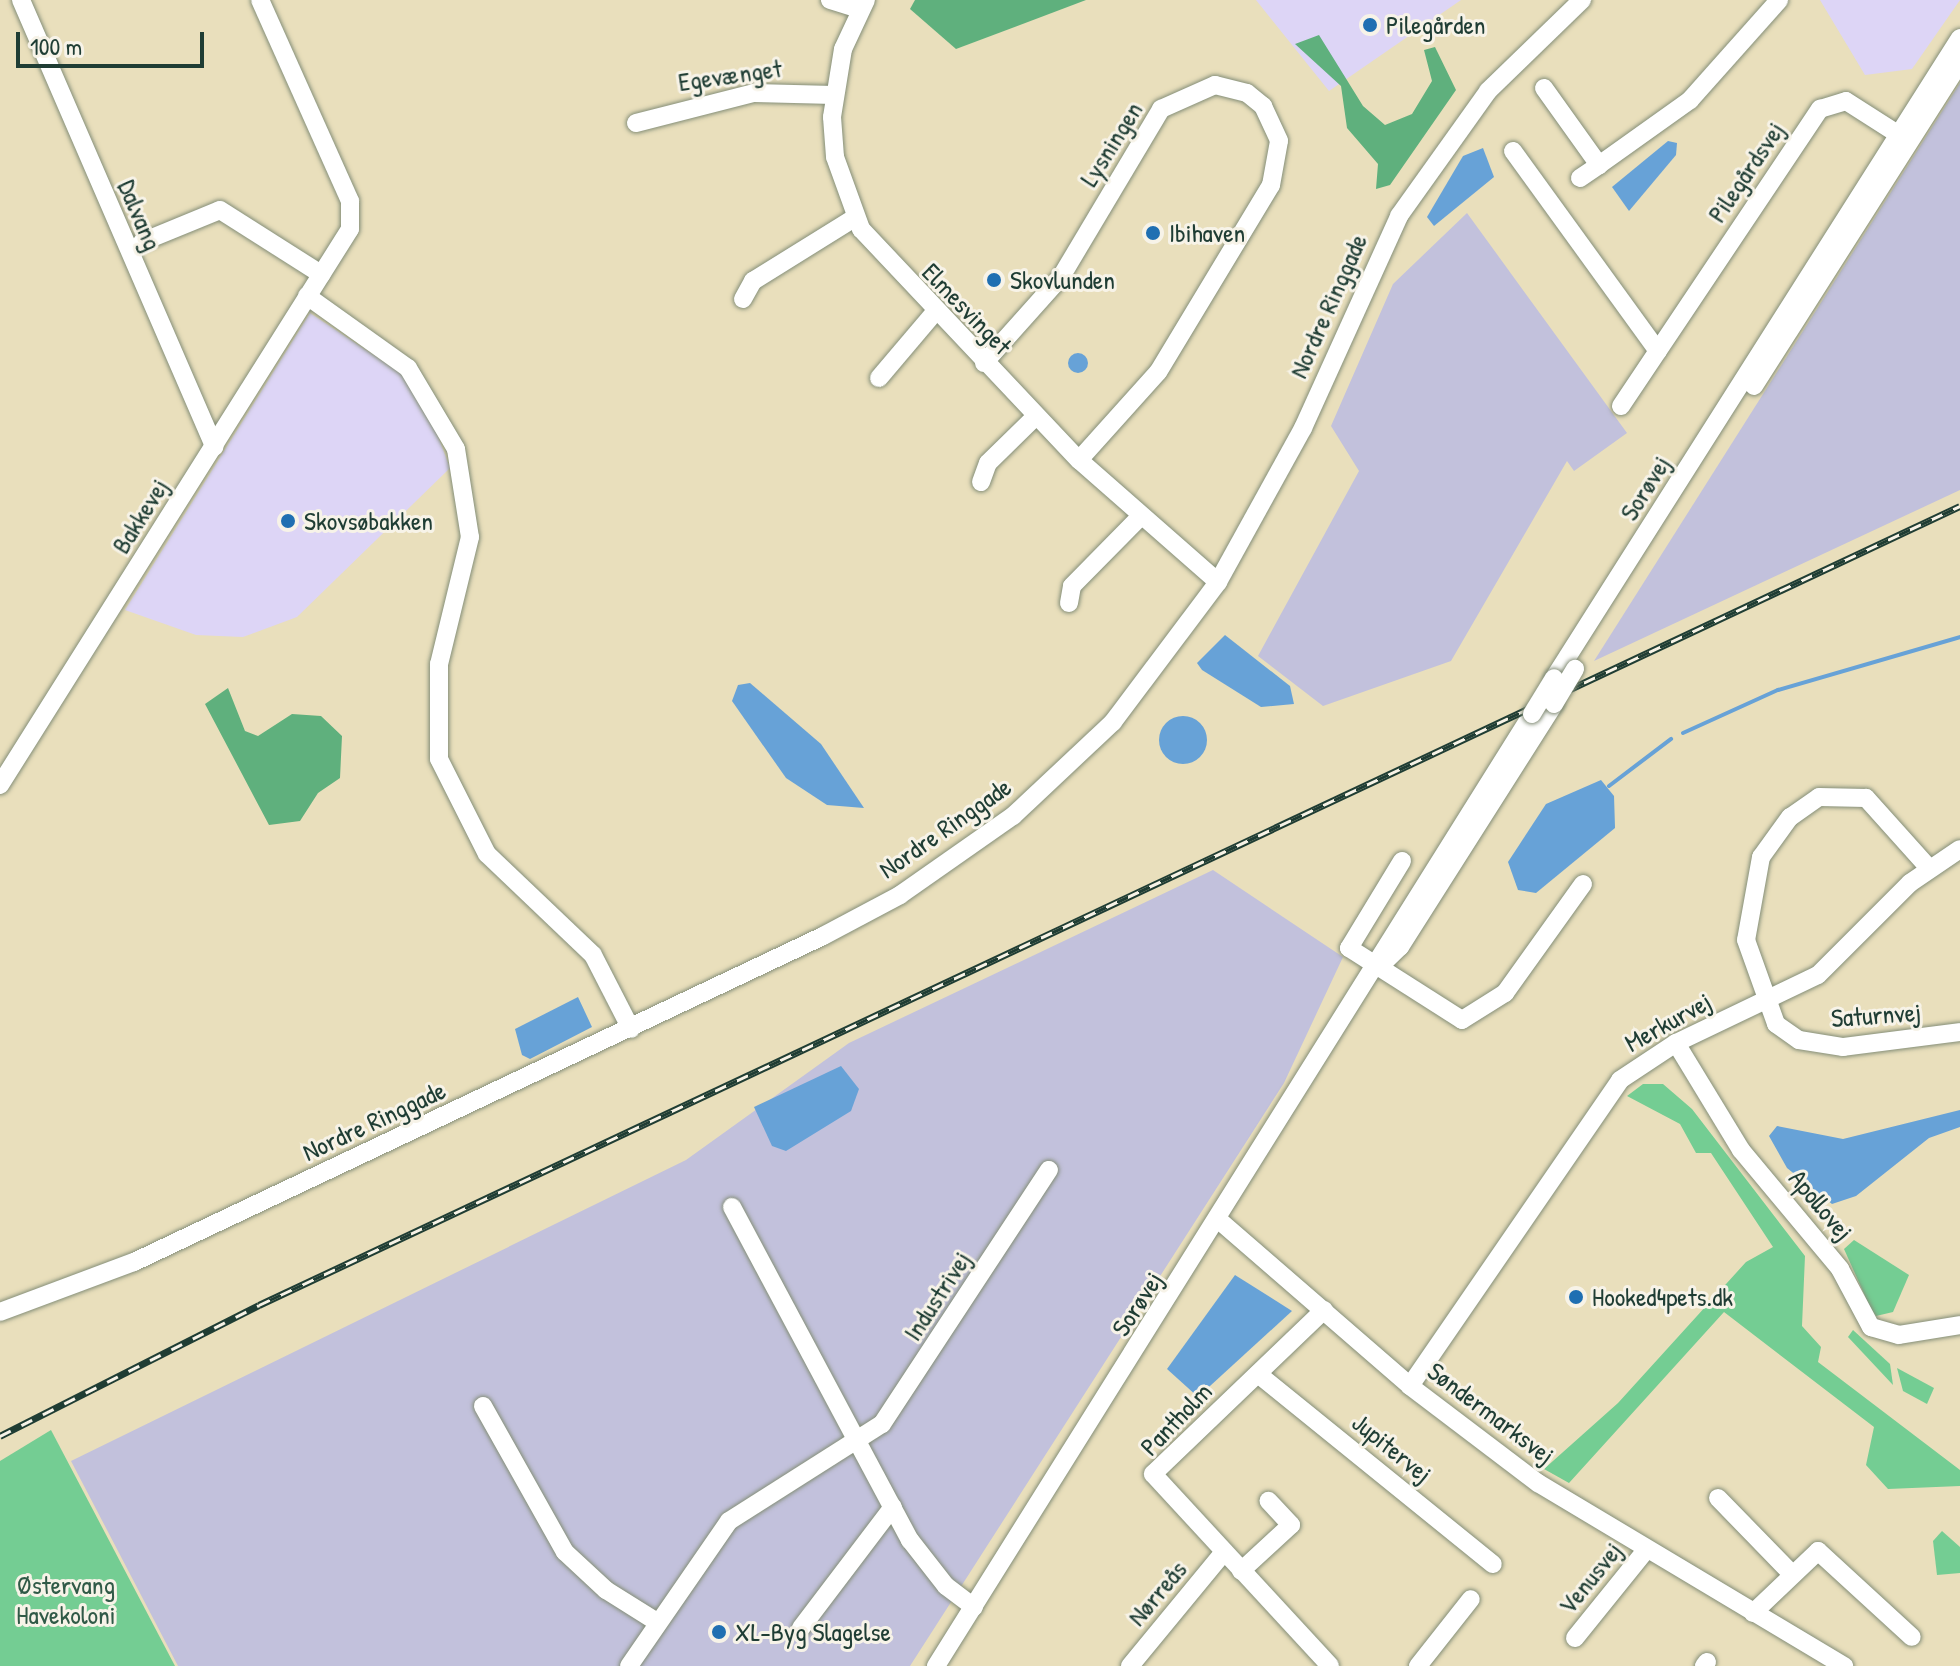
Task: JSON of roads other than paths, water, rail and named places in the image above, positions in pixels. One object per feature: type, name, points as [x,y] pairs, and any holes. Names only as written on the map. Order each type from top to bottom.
[{"type":"street","name":"Dalvang","points":[[21,0],[214,447]]},
{"type":"street","name":"Bakkevej","points":[[0,785],[350,229],[350,201],[260,0]]},
{"type":"street","points":[[830,0],[863,4]]},
{"type":"street","name":"Nordre Ringgade","points":[[0,1312],[134,1262],[631,1029],[900,895],[1013,816],[1113,722],[1218,582],[1303,428],[1406,204],[1488,91],[1582,0]]},
{"type":"street","points":[[1580,178],[1690,100],[1779,0]]},
{"type":"street","name":"Elmesvinget","points":[[863,4],[834,95],[835,157],[856,217],[883,259],[1079,460],[1140,517],[1218,582]]},
{"type":"street","name":"Sorøvej","points":[[1378,968],[1400,947],[1554,704],[1959,48]]},
{"type":"street","name":"Lysningen","points":[[984,363],[1061,277],[1161,109],[1192,89],[1215,85],[1247,93],[1263,106],[1279,141],[1271,185],[1158,372],[1079,460]]},
{"type":"street","points":[[1544,88],[1599,165]]},
{"type":"street","name":"Egevænget","points":[[636,123],[754,93],[834,95]]},
{"type":"street","name":"Pilegårdsvej","points":[[1621,406],[1820,109],[1846,101],[1904,138]]},
{"type":"street","name":"Sorøvej","points":[[936,1666],[1221,1222],[1378,968],[1388,938],[1904,138]]},
{"type":"street","points":[[1513,151],[1658,351]]},
{"type":"street","points":[[142,242],[220,210],[321,274]]},
{"type":"street","points":[[743,299],[753,281],[856,217]]},
{"type":"street","points":[[307,296],[408,368],[456,449],[470,537],[439,664],[439,759],[487,854],[593,955],[631,1029]]},
{"type":"street","points":[[879,378],[935,312]]},
{"type":"street","points":[[981,482],[988,463],[1036,416]]},
{"type":"street","points":[[1069,603],[1072,586],[1140,517]]},
{"type":"street","name":"Saturnvej","points":[[1928,867],[1866,798],[1828,794],[1800,809],[1761,857],[1747,906],[1746,940],[1765,1002],[1782,1030],[1809,1044],[1843,1047],[1960,1032]]},
{"type":"street","name":"Merkurvej","points":[[1410,1386],[1604,1098],[1676,1043],[1765,1002],[1835,962],[1928,867],[1960,849]]},
{"type":"street","points":[[1402,861],[1349,948],[1462,1020],[1473,1016],[1505,993],[1583,884]]},
{"type":"street","name":"Apollovej","points":[[1676,1043],[1741,1150],[1840,1269],[1871,1327],[1899,1335],[1960,1325]]},
{"type":"street","name":"Industrivej","points":[[629,1666],[729,1521],[860,1444],[900,1402],[1049,1170]]},
{"type":"street","points":[[732,1207],[929,1568],[974,1607]]},
{"type":"street","name":"Søndermarksvej","points":[[1221,1222],[1410,1386],[1538,1483],[1839,1665]]},
{"type":"street","name":"Pantholm","points":[[1324,1310],[1153,1474],[1330,1666]]},
{"type":"street","name":"Jupitervej","points":[[1258,1374],[1493,1564]]},
{"type":"street","points":[[483,1406],[565,1552],[606,1590],[657,1622]]},
{"type":"street","points":[[1718,1498],[1789,1571]]},
{"type":"street","points":[[1241,1571],[1291,1525],[1269,1501]]},
{"type":"street","points":[[801,1628],[878,1517],[893,1507]]},
{"type":"street","name":"Venusvej","points":[[1575,1638],[1646,1550]]},
{"type":"street","name":"Nørreås","points":[[1130,1666],[1224,1552]]},
{"type":"street","points":[[1753,1613],[1807,1555],[1824,1552],[1912,1637]]},
{"type":"street","points":[[1418,1666],[1471,1599]]},
{"type":"water","points":[[1668,141],[1677,143],[1676,155],[1629,211],[1612,187]]},
{"type":"water","points":[[1483,148],[1494,177],[1434,226],[1427,217],[1463,156]]},
{"type":"water","points":[[1078,353],[1085,356],[1088,363],[1085,370],[1078,373],[1071,370],[1068,363],[1071,356]]},
{"type":"water","points":[[1225,635],[1290,686],[1294,704],[1261,707],[1202,670],[1197,663]]},
{"type":"water","points":[[750,683],[821,744],[864,808],[827,805],[786,778],[732,701],[738,685]]},
{"type":"water","points":[[1183,716],[1200,723],[1207,740],[1200,757],[1183,764],[1166,757],[1159,740],[1166,723]]},
{"type":"water","points":[[1601,780],[1614,796],[1615,828],[1536,893],[1518,890],[1508,862],[1546,804]]},
{"type":"water","points":[[578,997],[592,1027],[530,1059],[522,1055],[515,1029]]},
{"type":"water","points":[[841,1066],[859,1089],[851,1111],[786,1151],[772,1146],[754,1107]]},
{"type":"water","points":[[1960,1110],[1960,1127],[1929,1138],[1856,1196],[1832,1204],[1787,1168],[1769,1136],[1777,1126],[1843,1139]]},
{"type":"water","points":[[1235,1275],[1292,1311],[1198,1397],[1167,1369]]},
{"type":"waterway","points":[[1683,733],[1778,690],[1960,637]]},
{"type":"waterway","points":[[1609,786],[1671,739]]},
{"type":"railway","points":[[0,1436],[259,1305],[1960,506]]},
{"type":"place","name":"Pilegården","points":[[1370,25]]},
{"type":"place","name":"Ibihaven","points":[[1153,233]]},
{"type":"place","name":"Skovlunden","points":[[994,280]]},
{"type":"place","name":"Skovsøbakken","points":[[288,521]]},
{"type":"place","name":"Hooked4pets.dk","points":[[1576,1297]]},
{"type":"place","name":"XL-Byg Slagelse","points":[[719,1632]]},
{"type":"park label","name":"Østervang Havekoloni","points":[[66,1600]]}]
